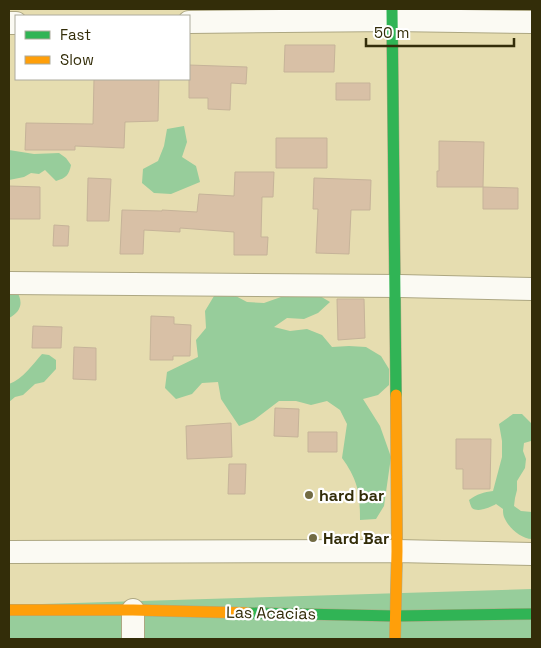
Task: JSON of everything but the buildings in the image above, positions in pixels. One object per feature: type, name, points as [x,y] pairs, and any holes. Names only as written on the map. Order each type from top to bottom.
[{"type":"street","points":[[190,22],[392,15],[532,22]]},
{"type":"street","points":[[392,15],[397,551],[395,639]]},
{"type":"street","points":[[9,283],[532,289]]},
{"type":"street","points":[[9,552],[397,551],[532,554]]},
{"type":"street","name":"Las Acacias","points":[[9,610],[133,610],[395,616],[532,614]]},
{"type":"street","points":[[133,610],[133,639]]},
{"type":"green space","points":[[184,126],[187,142],[182,157],[196,166],[200,182],[171,194],[154,193],[142,183],[143,169],[158,161],[164,146],[167,129]]},
{"type":"green space","points":[[9,150],[34,154],[59,153],[71,165],[68,174],[56,181],[45,170],[39,174],[31,173],[24,177],[9,180]]},
{"type":"green space","points":[[9,289],[15,289],[18,293],[20,305],[17,312],[9,318]]},
{"type":"green space","points":[[298,291],[315,293],[330,302],[318,313],[304,319],[287,318],[274,327],[290,331],[307,329],[322,335],[332,347],[366,347],[381,356],[389,369],[389,385],[378,395],[363,399],[380,426],[391,457],[384,506],[376,519],[360,520],[355,480],[342,458],[347,424],[340,410],[327,401],[311,405],[296,401],[279,401],[254,420],[239,426],[221,399],[218,382],[202,383],[192,394],[176,399],[165,388],[167,372],[198,357],[196,340],[206,328],[205,311],[214,296],[232,294],[247,302],[264,303]]},
{"type":"green space","points":[[42,354],[49,355],[56,360],[56,369],[44,382],[35,384],[23,395],[15,397],[9,402],[9,384],[23,375]]},
{"type":"green space","points":[[513,414],[522,414],[532,424],[532,441],[524,443],[525,468],[517,481],[514,506],[521,511],[532,512],[532,539],[519,535],[506,521],[503,509],[496,504],[478,510],[472,508],[469,500],[475,496],[493,491],[502,457],[499,424]]},
{"type":"green space","points":[[532,589],[532,639],[9,639],[9,605]]},
{"type":"traffic: fast","points":[[392,9],[396,395]]},
{"type":"traffic: fast","points":[[248,613],[395,616],[532,614]]},
{"type":"traffic: slow","points":[[395,639],[397,551],[396,395]]},
{"type":"traffic: slow","points":[[9,610],[133,610],[248,613]]},
{"type":"place","name":"hard bar","points":[[309,495]]},
{"type":"place","name":"Hard Bar","points":[[313,538]]}]
